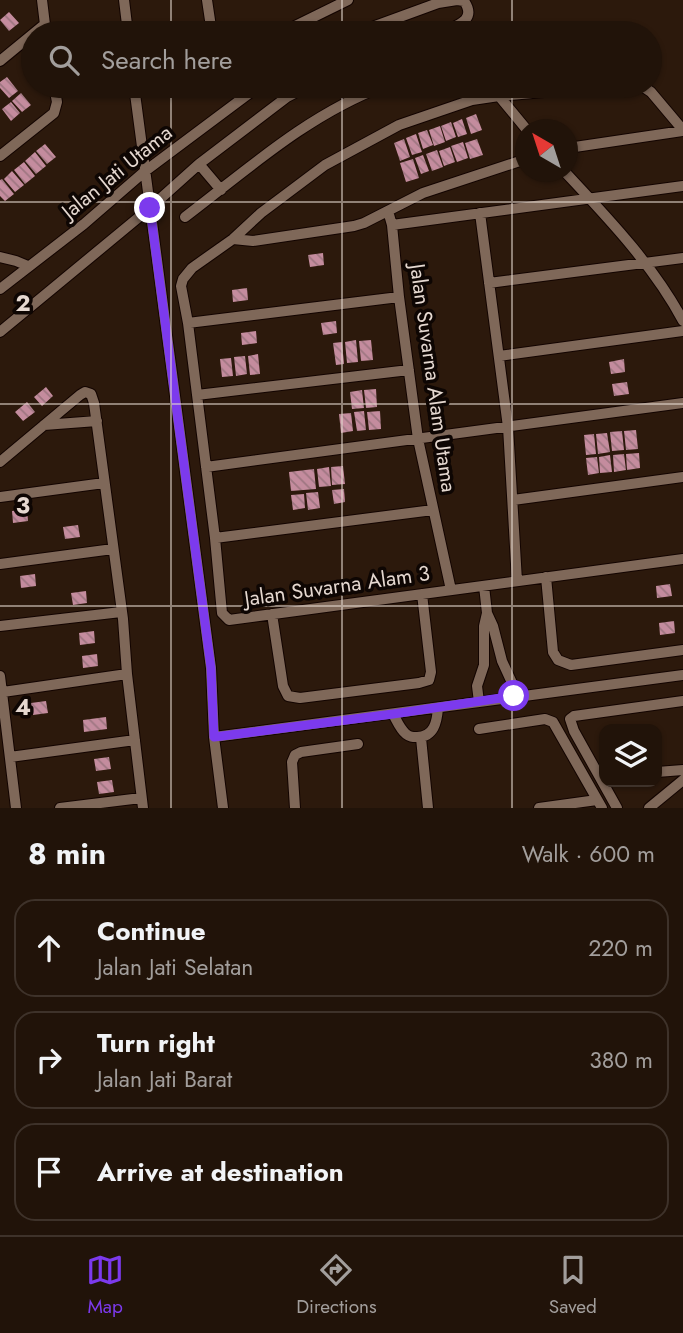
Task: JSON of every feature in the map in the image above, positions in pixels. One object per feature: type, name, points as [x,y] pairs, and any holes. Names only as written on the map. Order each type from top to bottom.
[{"type":"street","points":[[42,0],[45,21]]},
{"type":"street","points":[[124,0],[127,21]]},
{"type":"street","points":[[207,0],[210,21]]},
{"type":"street","points":[[305,21],[348,0]]},
{"type":"street","points":[[388,21],[438,2],[457,0],[464,1],[468,7],[466,21]]},
{"type":"street","points":[[0,61],[21,46]]},
{"type":"street","points":[[0,156],[54,113],[56,98]]},
{"type":"street","points":[[135,98],[211,668],[214,737],[223,808]]},
{"type":"street","name":"Jalan Jati Utama","points":[[0,289],[84,224],[144,172],[243,98]]},
{"type":"street","points":[[0,331],[150,208],[199,164],[285,98]]},
{"type":"street","points":[[186,217],[296,132],[355,98]]},
{"type":"street","points":[[433,510],[215,538],[181,286],[192,268],[233,239],[261,213],[325,165],[399,125],[472,100],[486,98]]},
{"type":"street","points":[[501,98],[518,119]]},
{"type":"street","points":[[656,98],[683,130]]},
{"type":"street","points":[[578,146],[683,130]]},
{"type":"street","points":[[233,239],[253,241],[354,226],[423,193],[515,163]]},
{"type":"street","points":[[199,164],[221,190]]},
{"type":"street","points":[[575,182],[645,263],[670,297],[683,321]]},
{"type":"street","points":[[392,225],[683,186]]},
{"type":"street","name":"Jalan Suvarna Alam Utama","points":[[388,211],[392,225],[418,439],[451,590]]},
{"type":"street","points":[[480,213],[508,427],[517,581]]},
{"type":"street","points":[[0,257],[28,266]]},
{"type":"street","points":[[489,284],[683,258]]},
{"type":"street","points":[[188,323],[399,297]]},
{"type":"street","points":[[499,356],[683,331]]},
{"type":"street","points":[[197,395],[409,370]]},
{"type":"street","points":[[0,462],[85,392],[91,394],[97,421],[121,612],[142,803],[60,808]]},
{"type":"street","points":[[206,467],[683,403]]},
{"type":"street","points":[[44,425],[97,421]]},
{"type":"street","points":[[513,500],[683,477]]},
{"type":"street","points":[[0,497],[104,483]]},
{"type":"street","name":"Jalan Suvarna Alam 3","points":[[215,538],[222,613],[229,620],[683,559]]},
{"type":"street","points":[[0,564],[113,549]]},
{"type":"street","points":[[546,577],[553,652],[558,660],[570,665],[683,650]]},
{"type":"street","points":[[484,586],[487,613],[502,661],[513,685],[514,696]]},
{"type":"street","points":[[272,614],[283,685],[288,696],[300,698],[419,683],[429,680],[431,672],[422,594]]},
{"type":"street","points":[[0,626],[121,612]]},
{"type":"street","points":[[480,702],[477,687],[484,665],[484,626],[487,613]]},
{"type":"street","points":[[3,692],[127,674]]},
{"type":"street","points":[[214,737],[683,675]]},
{"type":"street","points":[[0,676],[16,808]]},
{"type":"street","points":[[599,772],[574,732],[570,719],[574,716],[683,701]]},
{"type":"street","points":[[393,714],[406,734],[421,738],[434,728],[438,708]]},
{"type":"street","points":[[479,729],[545,719],[553,722],[599,804],[539,808]]},
{"type":"street","points":[[421,738],[428,808]]},
{"type":"street","points":[[10,757],[135,740]]},
{"type":"street","points":[[295,808],[292,762],[295,755],[358,744]]},
{"type":"street","points":[[662,772],[683,770]]},
{"type":"street","points":[[649,808],[683,780]]},
{"type":"street","points":[[607,787],[617,808]]},
{"type":"building","points":[[9,12],[19,23],[9,31],[0,20]]},
{"type":"building","points":[[7,77],[18,91],[9,98],[0,88],[0,82]]},
{"type":"building","points":[[21,93],[21,98],[25,98],[31,105],[22,112],[12,101]]},
{"type":"building","points":[[11,102],[20,113],[11,121],[2,109]]},
{"type":"building","points":[[476,114],[482,130],[471,134],[466,118]]},
{"type":"building","points":[[462,119],[467,134],[458,137],[453,123]]},
{"type":"building","points":[[451,122],[456,137],[446,141],[441,126]]},
{"type":"building","points":[[440,126],[445,142],[434,146],[429,130]]},
{"type":"building","points":[[427,130],[433,145],[423,149],[418,133]]},
{"type":"building","points":[[416,134],[422,152],[412,155],[406,138]]},
{"type":"building","points":[[404,139],[410,157],[400,161],[394,143]]},
{"type":"building","points":[[477,139],[483,155],[470,159],[465,143]]},
{"type":"building","points":[[463,142],[468,158],[457,162],[451,146]]},
{"type":"building","points":[[45,144],[56,157],[47,164],[36,151]]},
{"type":"building","points":[[450,147],[455,162],[444,166],[439,151]]},
{"type":"building","points":[[437,150],[443,167],[432,171],[426,154]]},
{"type":"building","points":[[35,152],[46,166],[36,174],[25,161]]},
{"type":"building","points":[[423,155],[429,171],[421,174],[415,158]]},
{"type":"building","points":[[413,159],[419,178],[406,182],[400,163]]},
{"type":"building","points":[[24,162],[35,176],[25,184],[14,170]]},
{"type":"building","points":[[12,171],[24,185],[15,192],[4,179]]},
{"type":"building","points":[[2,179],[14,194],[5,201],[0,196]]},
{"type":"building","points":[[323,253],[324,265],[310,267],[308,255]]},
{"type":"building","points":[[247,288],[248,300],[233,302],[232,290]]},
{"type":"building","points":[[336,321],[337,333],[323,335],[321,323]]},
{"type":"building","points":[[256,331],[257,343],[242,345],[241,333]]},
{"type":"building","points":[[356,340],[358,362],[347,363],[345,342]]},
{"type":"building","points":[[371,340],[373,360],[361,361],[359,341]]},
{"type":"building","points":[[342,342],[344,364],[336,365],[333,343]]},
{"type":"building","points":[[258,354],[260,374],[250,375],[248,356]]},
{"type":"building","points":[[245,356],[247,374],[236,376],[234,357]]},
{"type":"building","points":[[231,358],[233,376],[222,377],[220,359]]},
{"type":"building","points":[[624,359],[625,372],[611,374],[609,362]]},
{"type":"building","points":[[627,382],[629,394],[614,396],[612,384]]},
{"type":"building","points":[[46,387],[53,396],[42,406],[34,397]]},
{"type":"building","points":[[376,389],[377,407],[366,408],[364,390]]},
{"type":"building","points":[[362,390],[364,408],[352,409],[350,392]]},
{"type":"building","points":[[27,402],[35,412],[23,421],[15,412]]},
{"type":"building","points":[[364,411],[366,430],[357,431],[354,412]]},
{"type":"building","points":[[380,411],[381,429],[369,430],[367,412]]},
{"type":"building","points":[[351,413],[353,431],[341,433],[339,414]]},
{"type":"building","points":[[636,430],[638,449],[626,450],[624,431]]},
{"type":"building","points":[[622,431],[624,450],[612,451],[610,432]]},
{"type":"building","points":[[607,433],[610,452],[598,454],[596,434]]},
{"type":"building","points":[[594,434],[596,454],[586,455],[584,435]]},
{"type":"building","points":[[639,453],[640,468],[627,470],[626,454]]},
{"type":"building","points":[[624,454],[626,470],[614,472],[613,455]]},
{"type":"building","points":[[610,455],[612,472],[600,473],[599,457]]},
{"type":"building","points":[[597,457],[599,473],[588,475],[586,458]]},
{"type":"building","points":[[343,466],[345,484],[332,485],[331,467]]},
{"type":"building","points":[[329,467],[331,486],[319,487],[317,469]]},
{"type":"building","points":[[314,469],[316,489],[291,491],[289,472]]},
{"type":"building","points":[[344,489],[345,502],[334,504],[332,490]]},
{"type":"building","points":[[318,492],[320,508],[308,510],[306,493]]},
{"type":"building","points":[[304,494],[305,508],[293,510],[291,495]]},
{"type":"building","points":[[27,509],[28,521],[13,523],[12,511]]},
{"type":"building","points":[[78,525],[80,537],[65,539],[63,527]]},
{"type":"building","points":[[35,574],[36,586],[21,588],[20,576]]},
{"type":"building","points":[[670,584],[672,596],[657,598],[656,586]]},
{"type":"building","points":[[86,591],[87,603],[73,605],[71,593]]},
{"type":"building","points":[[674,621],[675,633],[660,635],[659,623]]},
{"type":"building","points":[[94,631],[95,643],[80,645],[79,633]]},
{"type":"building","points":[[97,654],[98,666],[83,668],[82,656]]},
{"type":"building","points":[[46,701],[48,713],[33,715],[31,703]]},
{"type":"building","points":[[106,717],[107,729],[84,732],[83,720]]},
{"type":"building","points":[[109,757],[111,769],[96,771],[94,759]]},
{"type":"building","points":[[112,780],[114,792],[99,794],[97,782]]},
{"type":"route","points":[[150,208],[211,668],[214,737],[514,696]]}]
